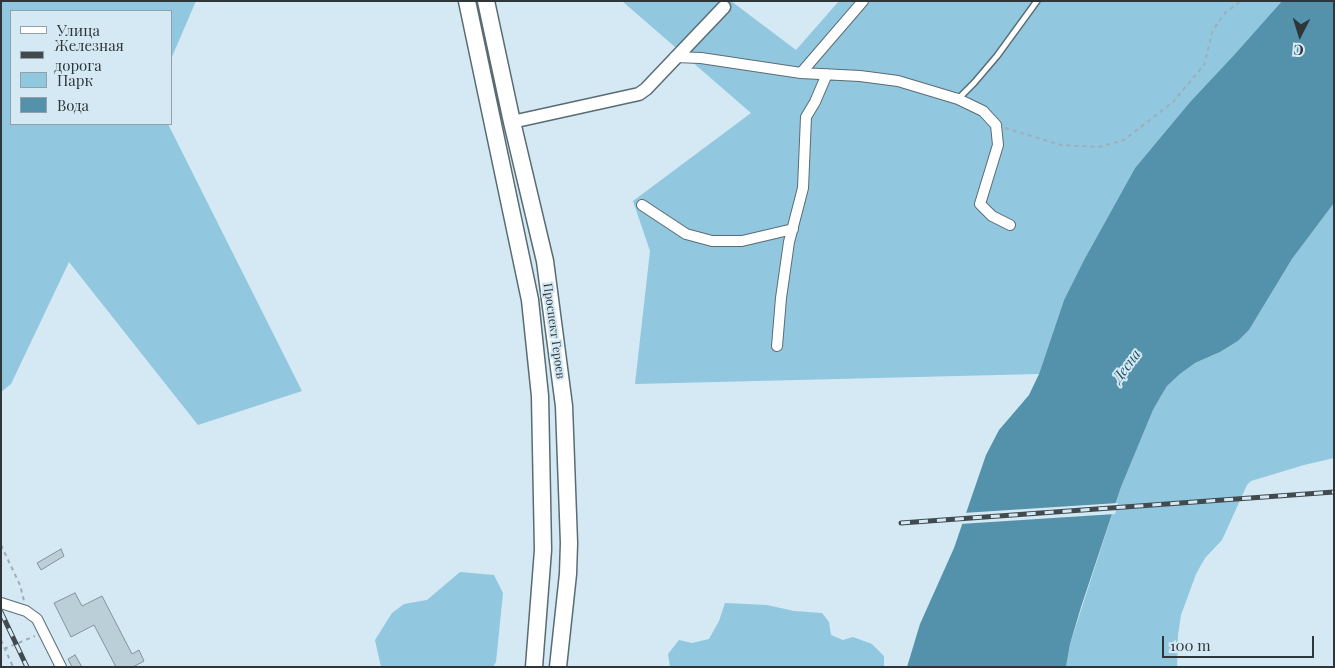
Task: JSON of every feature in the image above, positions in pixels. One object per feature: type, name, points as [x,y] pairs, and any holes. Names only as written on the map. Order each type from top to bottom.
[{"type":"main road","name":"Проспект Героев","points":[[467,1],[530,300],[540,396],[543,550],[534,667]]},
{"type":"main road","name":"Проспект Героев","points":[[486,1],[545,261],[564,406],[568,567],[558,667]]},
{"type":"street","points":[[801,73],[862,1]]},
{"type":"street","points":[[512,122],[639,94],[646,89],[727,4]]},
{"type":"street","points":[[676,57],[701,58],[801,73],[860,76],[898,81],[958,98],[983,111],[996,125],[998,145],[980,204],[992,216],[1010,225]]},
{"type":"street","points":[[777,346],[781,298],[802,188],[806,117],[816,102],[827,74]]},
{"type":"street","points":[[642,205],[686,234],[712,241],[742,241],[793,229]]},
{"type":"street","points":[[1,603],[26,611],[37,619],[61,667]]},
{"type":"lane","points":[[958,98],[974,84],[997,56],[1037,1]]},
{"type":"path","points":[[996,125],[1061,145],[1099,147],[1124,140],[1173,102],[1204,65],[1212,30],[1225,14],[1241,1]]},
{"type":"path","points":[[1,546],[20,585],[26,611]]},
{"type":"path","points":[[4,649],[44,631]]},
{"type":"path","points":[[1,640],[13,667]]},
{"type":"green space","points":[[1,1],[196,1],[172,57],[172,10],[10,10],[10,125],[169,125],[302,391],[198,425],[69,262],[11,384],[1,392]]},
{"type":"green space","points":[[622,1],[731,1],[796,50],[839,1],[1282,1],[1190,102],[1135,168],[1064,300],[1039,374],[635,384],[650,251],[633,201],[751,113]]},
{"type":"green space","points":[[1334,203],[1334,458],[1251,481],[1247,485],[1222,540],[1205,558],[1196,574],[1181,615],[1177,667],[1066,667],[1070,644],[1121,487],[1153,410],[1161,396],[1167,386],[1180,374],[1195,363],[1220,352],[1238,341],[1249,330],[1292,259]]},
{"type":"green space","points":[[460,572],[494,575],[503,593],[496,662],[493,667],[381,667],[375,640],[392,613],[404,604],[427,600]]},
{"type":"green space","points":[[725,603],[767,605],[794,611],[822,613],[829,622],[831,635],[843,640],[853,637],[872,644],[884,656],[884,667],[670,667],[668,654],[679,640],[692,643],[709,639],[719,621]]},
{"type":"water","name":"Десна","points":[[1282,1],[1334,1],[1334,203],[1292,259],[1249,330],[1238,341],[1220,352],[1195,363],[1180,374],[1167,386],[1161,396],[1153,410],[1121,487],[1081,607],[1070,644],[1066,667],[907,667],[920,624],[954,548],[986,455],[999,430],[1029,395],[1039,374],[1064,300],[1135,168],[1190,102]]},
{"type":"pier","points":[[1118,503],[1115,514],[960,524],[963,513]]},
{"type":"building","points":[[61,549],[64,556],[41,570],[37,563]]},
{"type":"building","points":[[75,593],[82,606],[102,596],[132,654],[139,650],[144,661],[133,667],[116,667],[94,625],[71,637],[54,603]]},
{"type":"building","points":[[75,655],[82,667],[72,667],[68,659]]},
{"type":"railway","points":[[901,523],[1334,492]]},
{"type":"railway","points":[[1,612],[27,667]]}]
